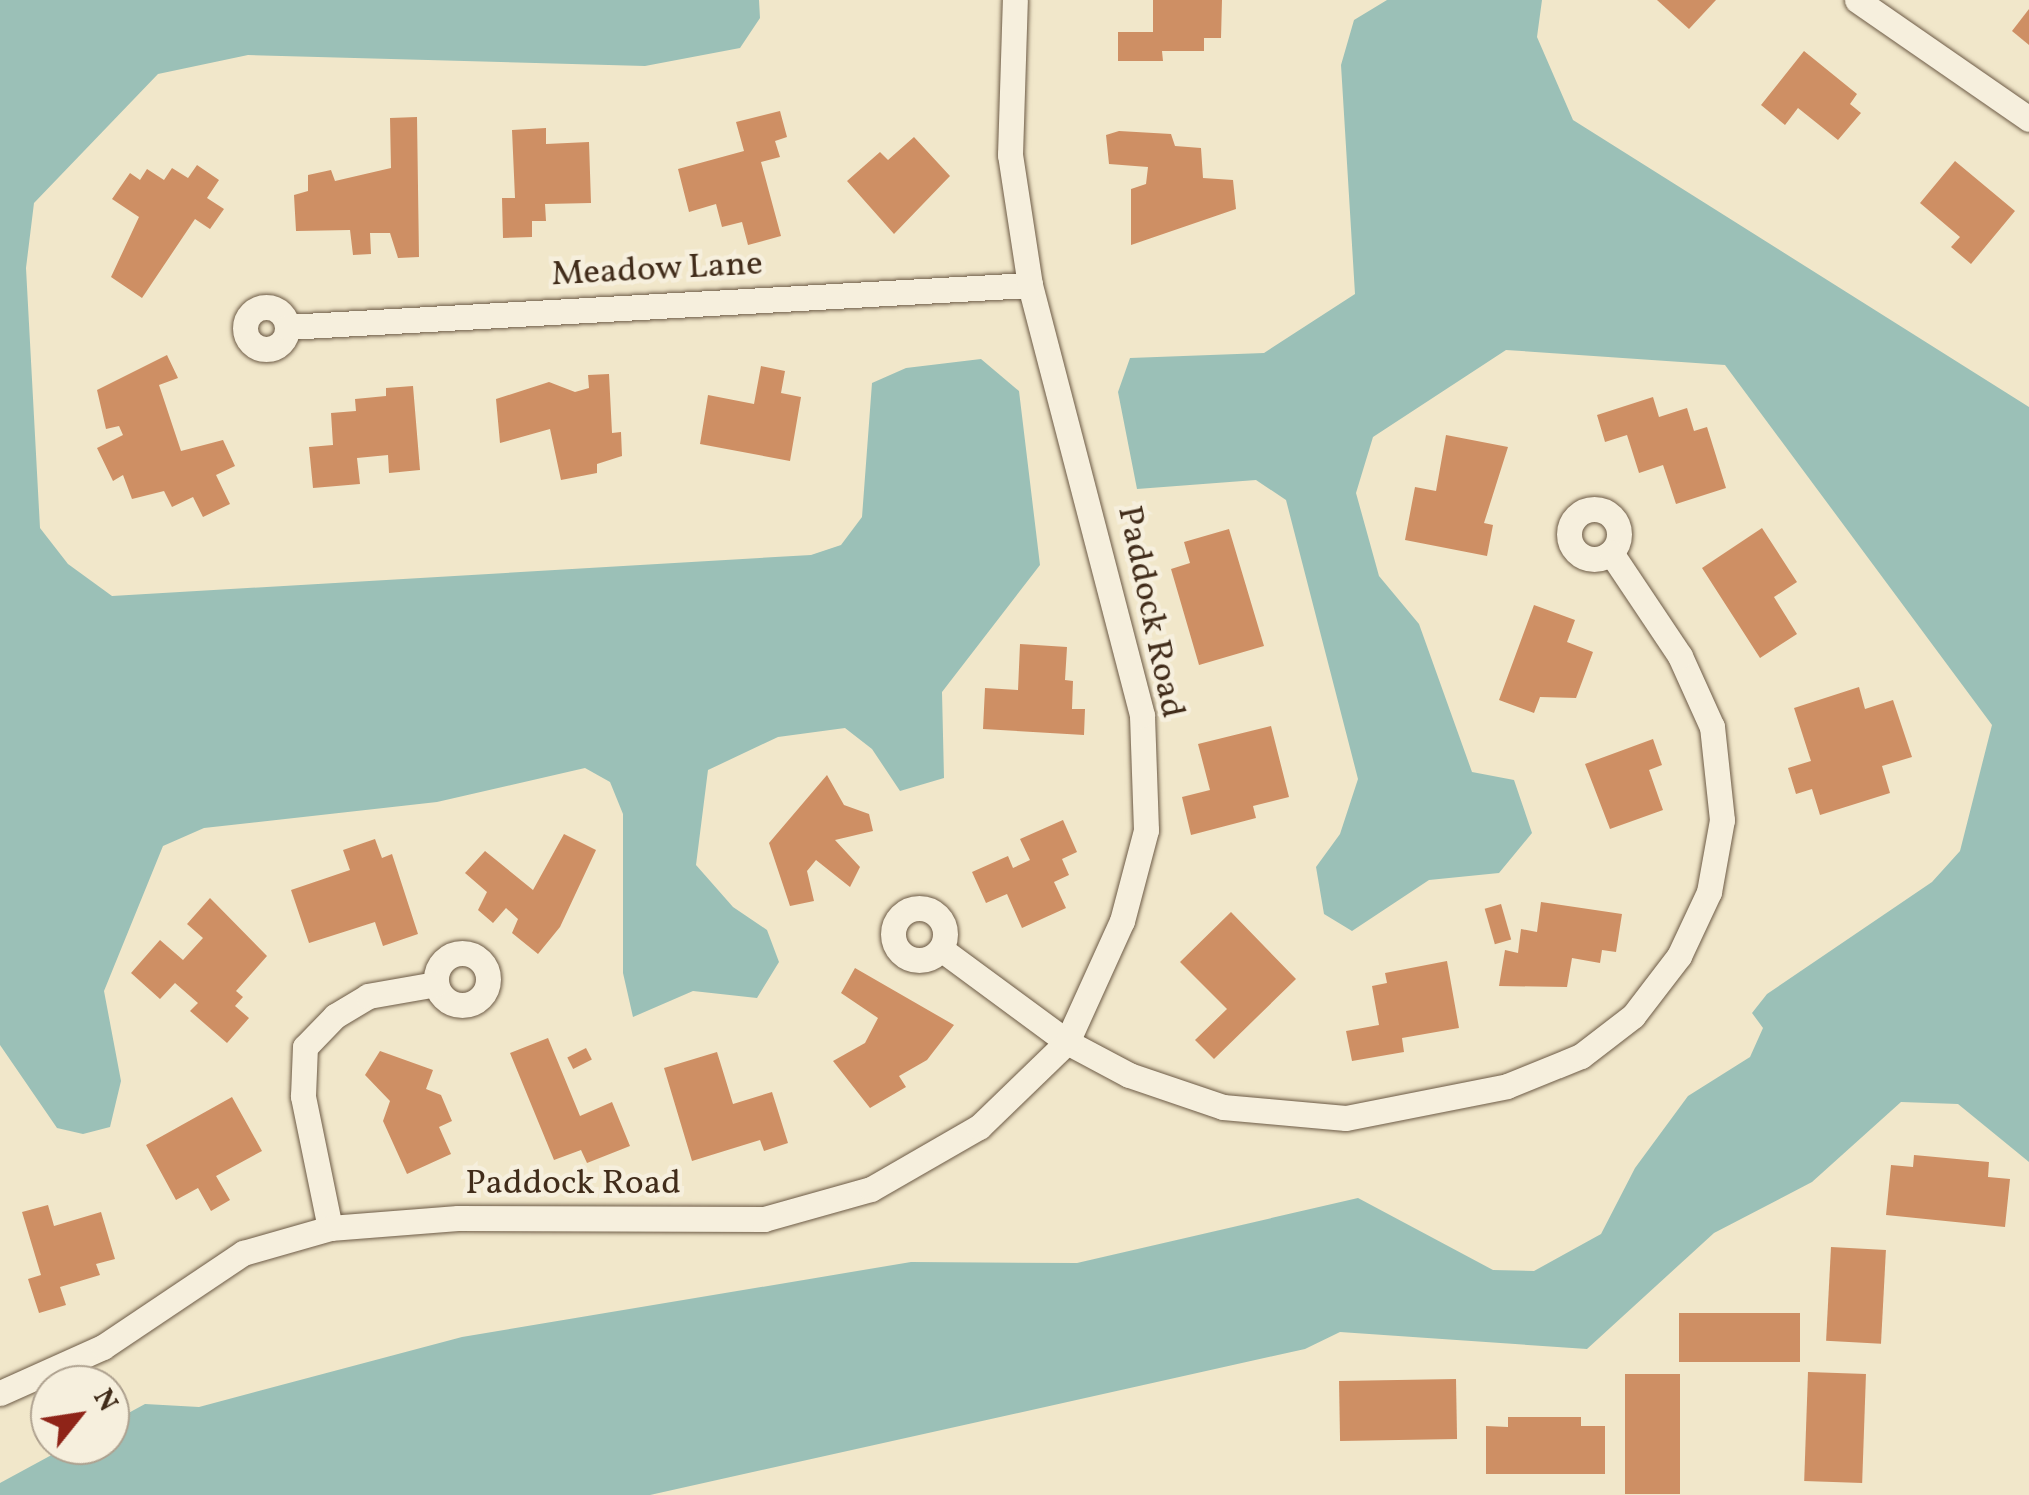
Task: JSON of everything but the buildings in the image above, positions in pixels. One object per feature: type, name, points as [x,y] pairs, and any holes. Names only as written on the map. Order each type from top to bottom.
[{"type":"street","name":"Paddock Road","points":[[0,1393],[102,1347],[243,1253],[330,1228],[458,1218],[764,1219],[872,1189],[979,1127],[1067,1042],[1122,921],[1146,830],[1142,715],[1030,285],[1010,154],[1015,0]]},
{"type":"street","points":[[1857,0],[2029,119]]},
{"type":"street","name":"Meadow Lane","points":[[287,326],[1030,285]]},
{"type":"street","points":[[940,949],[1067,1042],[1129,1075],[1222,1107],[1346,1118],[1507,1086],[1581,1056],[1633,1016],[1680,956],[1709,892],[1722,820],[1712,728],[1680,656],[1611,553]]},
{"type":"street","points":[[330,1228],[303,1096],[306,1048],[335,1016],[368,996],[436,984]]},
{"type":"water","points":[[0,0],[759,0],[760,18],[740,48],[645,66],[248,55],[158,74],[34,203],[26,268],[40,528],[68,564],[112,596],[811,555],[841,545],[862,517],[872,383],[906,368],[981,359],[1019,391],[1040,565],[942,692],[944,778],[900,791],[872,749],[845,728],[778,737],[708,770],[696,865],[733,907],[767,930],[779,962],[757,998],[693,991],[633,1017],[623,973],[623,814],[610,782],[585,768],[437,802],[204,828],[163,846],[104,991],[121,1081],[110,1127],[83,1134],[57,1128],[0,1045]]},
{"type":"water","points":[[1387,0],[1542,0],[1537,37],[1573,120],[2029,407],[2029,1162],[1958,1104],[1901,1102],[1812,1182],[1714,1233],[1587,1349],[1340,1332],[1305,1349],[650,1495],[0,1495],[0,1483],[33,1465],[130,1465],[130,1412],[145,1404],[199,1407],[462,1337],[911,1262],[1077,1263],[1358,1198],[1493,1270],[1534,1271],[1601,1234],[1635,1168],[1688,1096],[1750,1057],[1763,1028],[1752,1013],[1767,994],[1932,882],[1960,851],[1992,725],[1725,365],[1506,350],[1373,437],[1356,493],[1379,576],[1419,624],[1472,772],[1514,780],[1532,833],[1499,873],[1429,880],[1352,931],[1324,914],[1316,867],[1340,834],[1358,779],[1286,500],[1256,480],[1137,489],[1118,392],[1130,358],[1264,353],[1355,294],[1341,65],[1354,20]]}]
